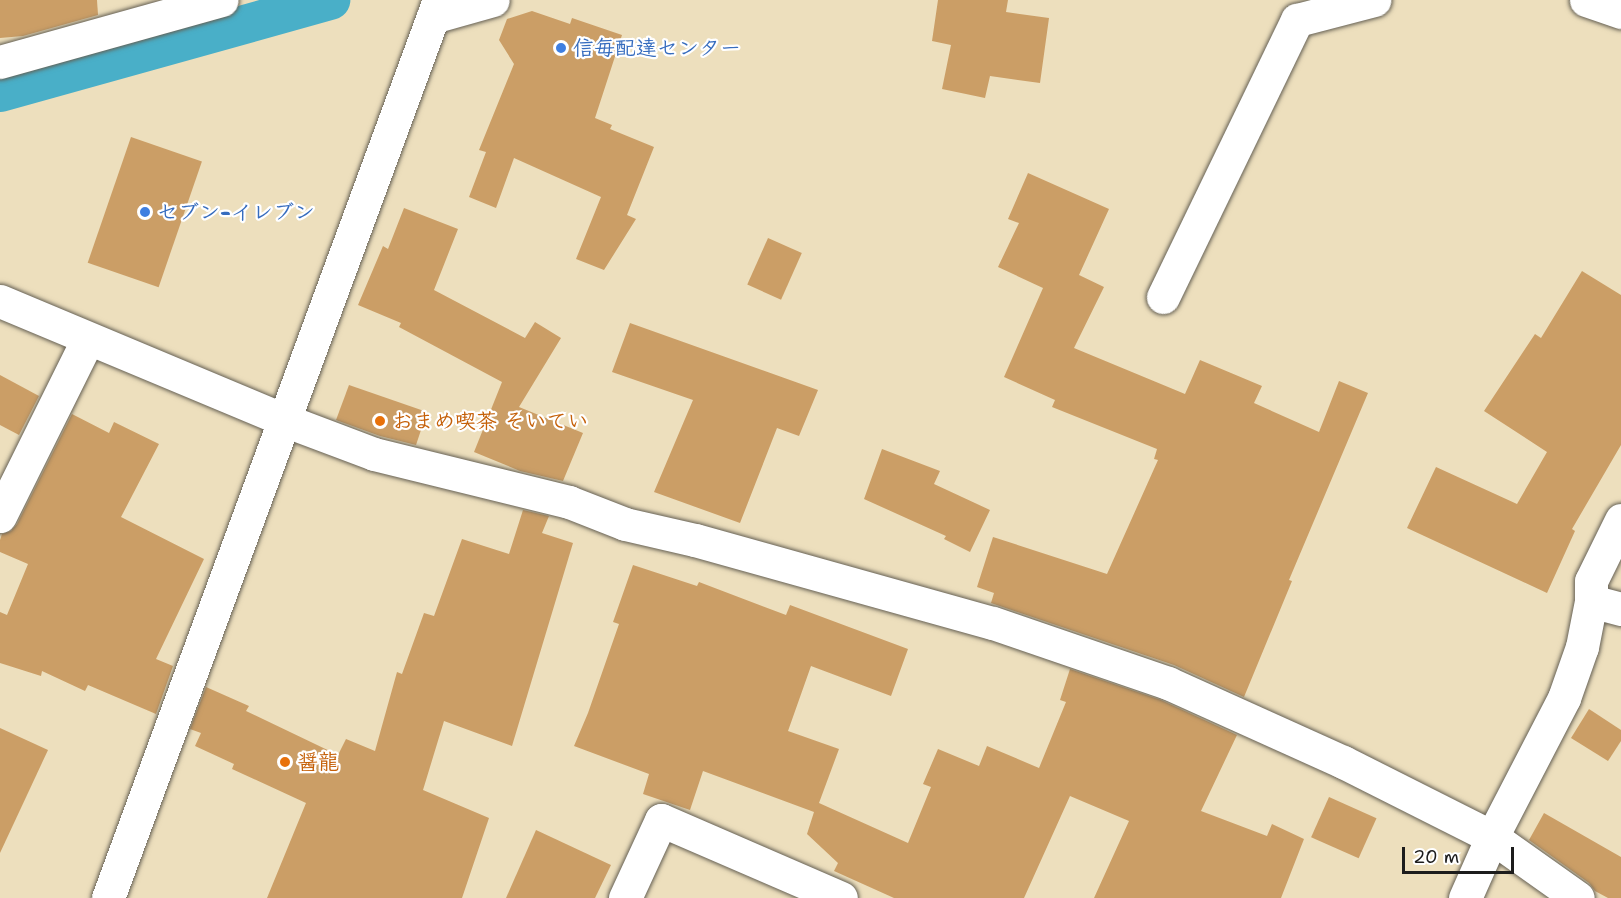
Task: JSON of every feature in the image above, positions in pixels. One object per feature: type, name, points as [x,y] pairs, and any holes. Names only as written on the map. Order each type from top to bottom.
[{"type":"street","points":[[0,62],[222,0]]},
{"type":"street","points":[[108,898],[436,8],[493,0]]},
{"type":"street","points":[[1163,297],[1297,20],[1374,0]]},
{"type":"street","points":[[1586,0],[1621,12]]},
{"type":"street","points":[[0,301],[284,420],[375,454],[569,502],[625,524],[695,540],[993,623],[1168,683],[1343,762],[1492,837],[1578,898]]},
{"type":"street","points":[[0,516],[88,339]]},
{"type":"street","points":[[1465,898],[1492,837],[1564,698],[1582,647],[1606,605],[1591,581],[1621,520]]},
{"type":"street","points":[[625,898],[661,820],[841,898]]},
{"type":"building","points":[[0,0],[97,0],[98,15],[23,36],[0,38]]},
{"type":"building","points":[[938,0],[1008,0],[1006,12],[1049,18],[1040,83],[990,76],[985,98],[942,89],[951,45],[932,41]]},
{"type":"building","points":[[532,11],[570,24],[572,18],[622,35],[595,118],[612,125],[610,129],[654,147],[627,215],[636,219],[604,270],[576,259],[601,197],[514,158],[496,208],[469,197],[486,152],[479,150],[514,64],[499,40],[507,19]]},
{"type":"building","name":"セブン-イレブン","points":[[131,137],[202,161],[159,287],[88,263]]},
{"type":"building","points":[[1028,173],[1109,209],[1079,275],[1104,287],[1074,348],[1185,394],[1200,360],[1262,386],[1254,403],[1319,432],[1339,381],[1368,393],[1289,580],[1292,581],[1244,697],[1174,665],[991,603],[994,593],[977,587],[993,537],[1107,574],[1158,460],[1154,459],[1157,449],[1052,407],[1055,400],[1004,377],[1043,288],[998,267],[1019,223],[1008,219]]},
{"type":"building","points":[[404,208],[458,229],[434,290],[525,338],[535,322],[561,338],[519,407],[583,433],[563,481],[520,471],[474,452],[502,382],[399,327],[401,323],[358,305],[383,246],[388,249]]},
{"type":"building","points":[[768,238],[802,253],[781,300],[747,285]]},
{"type":"building","points":[[1582,271],[1621,295],[1621,445],[1572,529],[1575,531],[1547,593],[1407,528],[1436,467],[1517,504],[1547,452],[1484,411],[1535,334],[1541,338]]},
{"type":"building","points":[[630,323],[818,390],[799,436],[777,428],[740,523],[654,492],[693,400],[612,372]]},
{"type":"building","points":[[0,375],[39,396],[19,435],[0,425]]},
{"type":"building","name":"おまめ喫茶 そいてい","points":[[349,385],[427,412],[416,445],[380,436],[336,420]]},
{"type":"building","points":[[72,414],[109,433],[114,422],[159,444],[121,517],[204,559],[156,659],[173,666],[156,714],[88,685],[85,691],[42,671],[41,676],[0,663],[0,612],[7,615],[28,564],[0,552],[0,540],[2,534],[11,531],[17,524]]},
{"type":"building","points":[[882,449],[940,471],[934,484],[990,510],[970,552],[944,539],[946,536],[864,499]]},
{"type":"building","points":[[523,510],[549,516],[542,533],[573,543],[512,746],[444,721],[423,790],[489,818],[462,898],[267,898],[306,803],[232,769],[234,764],[195,746],[201,733],[190,729],[206,687],[249,706],[246,711],[338,755],[346,739],[375,751],[397,672],[402,674],[424,613],[434,616],[462,539],[509,554]]},
{"type":"building","points":[[633,565],[697,586],[699,582],[786,615],[790,605],[908,649],[891,696],[811,666],[788,731],[839,749],[819,803],[908,843],[931,787],[923,784],[938,749],[979,766],[987,746],[1039,768],[1066,702],[1060,700],[1070,669],[1161,700],[1237,735],[1201,811],[1267,836],[1272,824],[1304,839],[1281,898],[1094,898],[1129,821],[1070,796],[1024,898],[894,898],[834,871],[838,863],[807,834],[814,812],[703,771],[690,810],[643,794],[649,774],[574,746],[619,624],[613,622]]},
{"type":"building","points":[[1589,709],[1621,730],[1621,741],[1608,761],[1571,738]]},
{"type":"building","points":[[0,728],[48,750],[0,853]]},
{"type":"building","points":[[1329,797],[1377,818],[1359,858],[1311,837]]},
{"type":"building","points":[[1544,813],[1621,857],[1621,898],[1608,898],[1595,891],[1589,883],[1529,840]]},
{"type":"building","points":[[536,830],[611,865],[595,898],[506,898]]},
{"type":"waterway","points":[[0,92],[330,0]]},
{"type":"place","name":"信毎配達センター","points":[[561,48]]},
{"type":"place","name":"セブン-イレブン","points":[[145,212]]},
{"type":"place","name":"おまめ喫茶 そいてい","points":[[380,421]]},
{"type":"place","name":"醤龍","points":[[285,762]]}]
